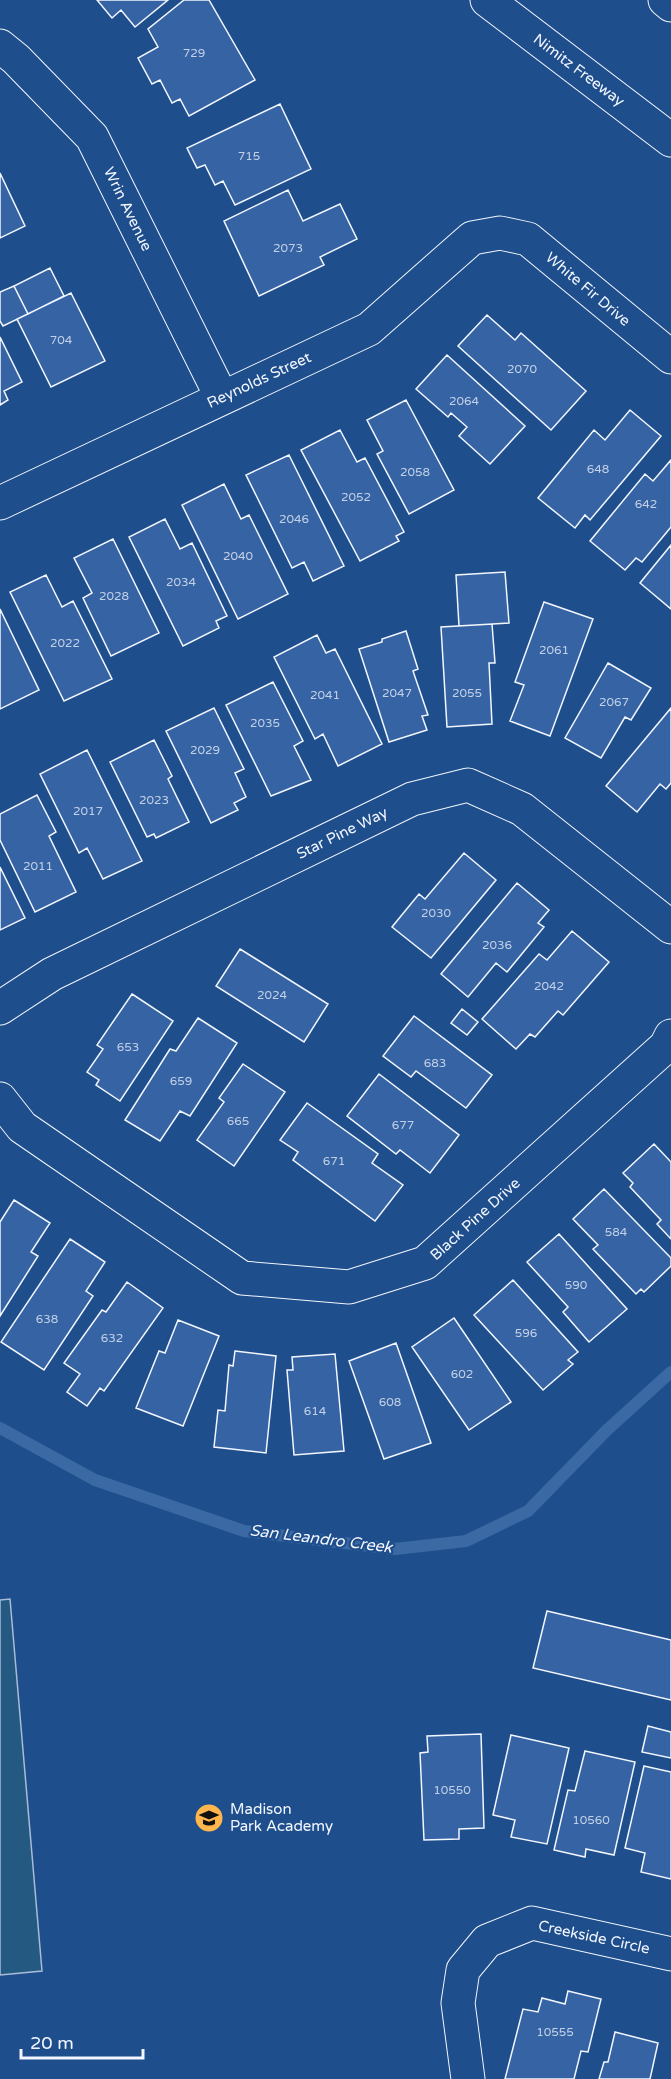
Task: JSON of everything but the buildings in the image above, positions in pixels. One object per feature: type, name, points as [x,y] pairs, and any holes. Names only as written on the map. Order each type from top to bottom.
[{"type":"main road","name":"Nimitz Freeway","points":[[488,0],[671,140]]},
{"type":"main road","points":[[665,0],[671,5]]},
{"type":"main road","name":"Wrin Avenue","points":[[0,46],[16,59],[92,137],[222,398]]},
{"type":"main road","name":"Reynolds Street","points":[[0,503],[369,329],[472,238],[500,233]]},
{"type":"main road","name":"White Fir Drive","points":[[500,233],[528,239],[671,357]]},
{"type":"main road","name":"Star Pine Way","points":[[0,1008],[52,974],[412,799],[468,785],[522,809],[671,927]]},
{"type":"main road","name":"Black Pine Drive","points":[[0,1099],[22,1127],[242,1278],[349,1287],[426,1263],[666,1046],[671,1036]]},
{"type":"main road","name":"Creekside Circle","points":[[468,2079],[458,2003],[463,1970],[487,1941],[532,1923],[671,1954]]},
{"type":"shaded area","points":[[10,1599],[42,1971],[0,1975],[0,1600]]},
{"type":"waterway","name":"San Leandro Creek","points":[[0,1428],[95,1480],[244,1531],[395,1549],[466,1541],[528,1511],[607,1430],[671,1372]]},
{"type":"place","name":"Madison Park Academy","points":[[209,1818]]}]
